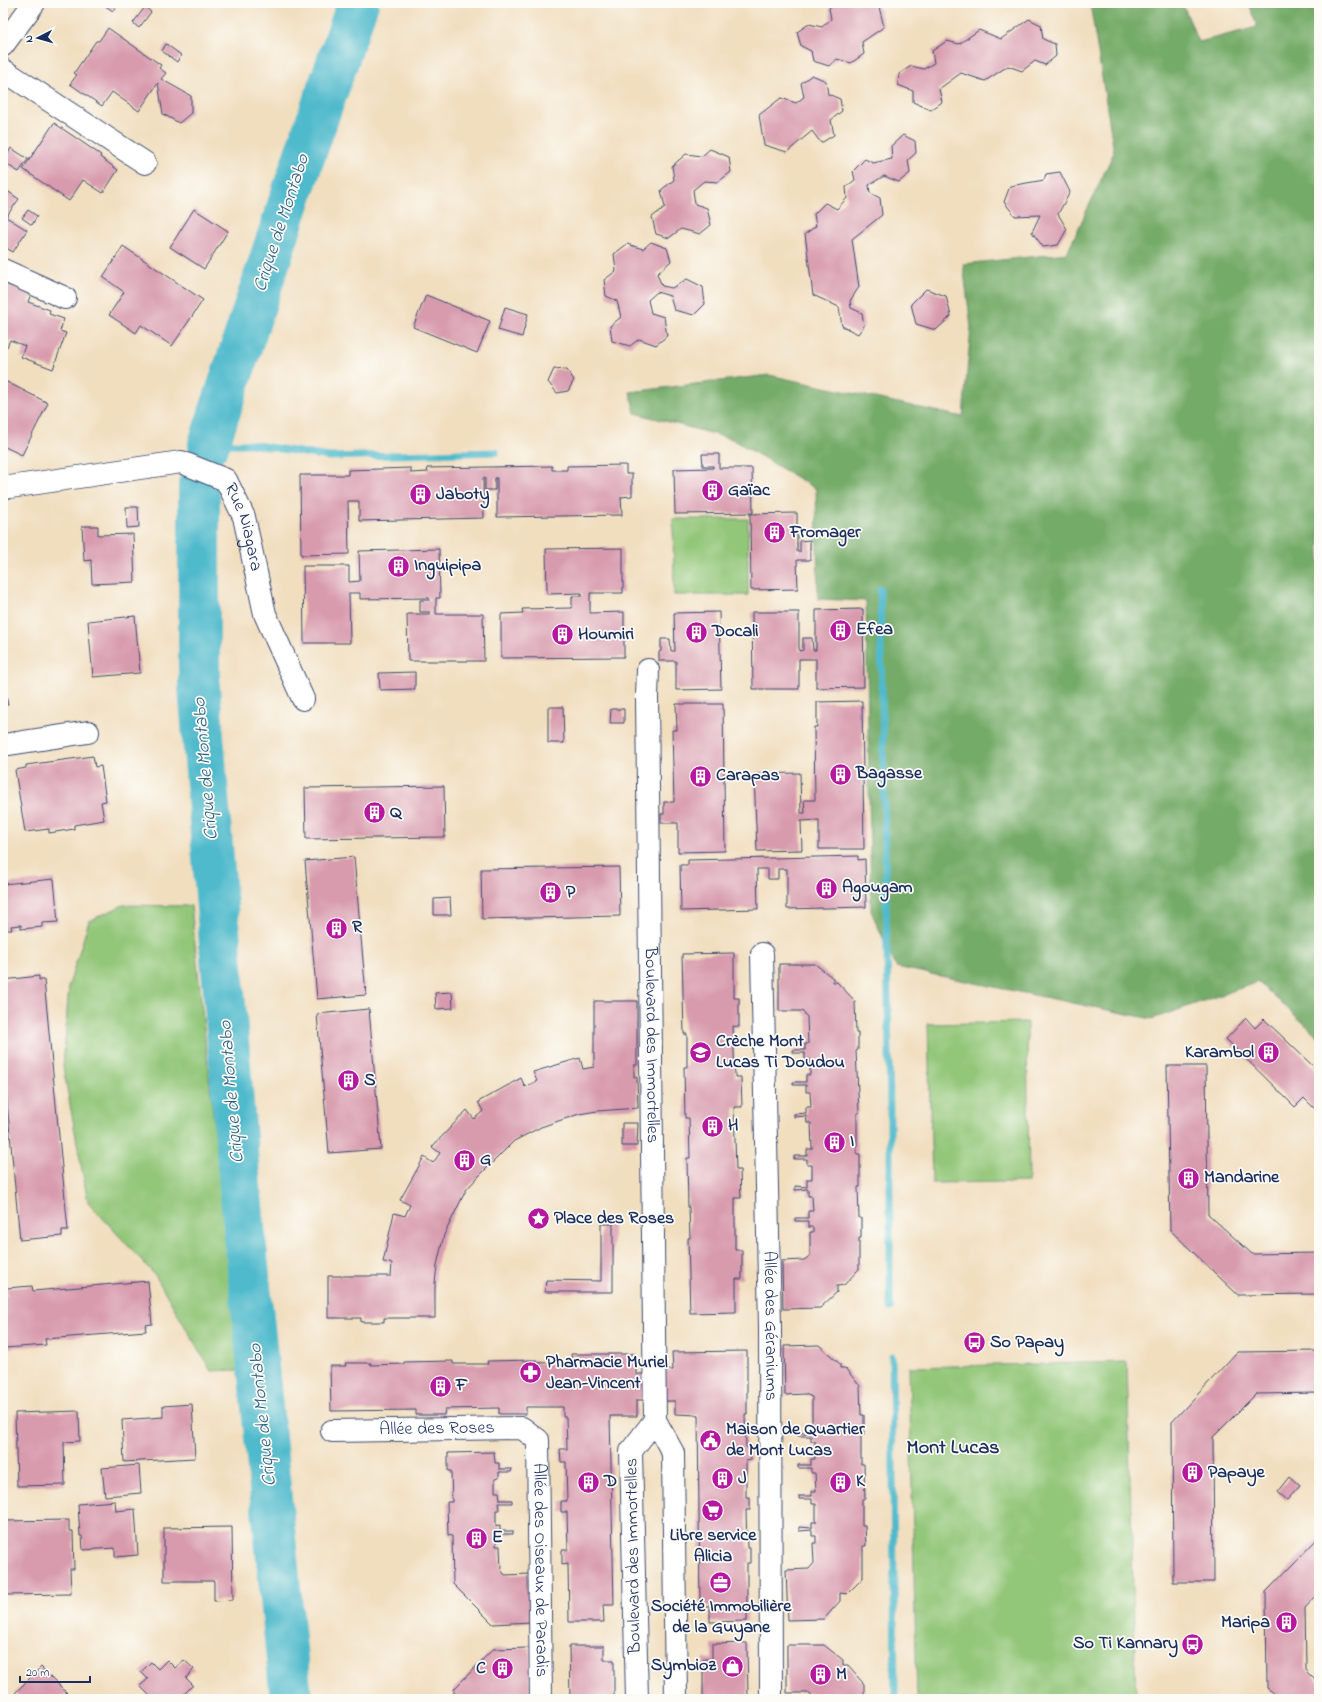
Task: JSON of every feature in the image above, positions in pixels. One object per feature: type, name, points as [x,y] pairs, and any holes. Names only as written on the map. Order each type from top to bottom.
[{"type":"street","points":[[3,45],[34,3]]},
{"type":"street","points":[[3,70],[145,163]]},
{"type":"street","points":[[3,270],[65,298]]},
{"type":"street","name":"Rue Niagara","points":[[3,488],[181,462],[226,480],[244,517],[265,614],[303,699]]},
{"type":"street","name":"Boulevard des Immortelles","points":[[648,670],[648,936],[655,1420],[673,1453],[676,1699]]},
{"type":"street","points":[[3,745],[88,732]]},
{"type":"street","name":"Allée des Géraniums","points":[[762,954],[770,1327],[771,1699]]},
{"type":"street","name":"Boulevard des Immortelles","points":[[637,1699],[631,1451],[655,1420]]},
{"type":"street","name":"Allée des Roses","points":[[332,1431],[522,1428],[538,1440]]},
{"type":"street","name":"Allée des Oiseaux de Paradis","points":[[538,1440],[541,1699]]},
{"type":"green space","points":[[1090,3],[1182,3],[1199,42],[1257,27],[1249,3],[1319,3],[1319,1037],[1258,982],[1152,1019],[896,967],[871,911],[866,601],[818,599],[816,489],[732,439],[635,413],[630,392],[769,375],[963,417],[971,327],[963,264],[1067,253],[1114,152]]},
{"type":"green space","points":[[673,519],[748,519],[748,595],[674,595]]},
{"type":"green space","points":[[123,905],[191,906],[240,1370],[211,1371],[155,1275],[88,1202],[63,1067],[69,985],[89,921]]},
{"type":"green space","points":[[1027,1022],[1029,1182],[932,1183],[928,1024]]},
{"type":"green space","points":[[1127,1362],[1136,1699],[917,1699],[909,1367]]},
{"type":"building","points":[[101,3],[118,3],[113,11]]},
{"type":"building","points":[[835,3],[878,3],[884,27],[862,42],[864,54],[851,63],[837,59],[829,66],[813,61],[811,51],[801,46],[797,32],[809,24],[822,27],[831,19],[829,8]]},
{"type":"building","points":[[145,7],[151,12],[139,28],[133,23]]},
{"type":"building","points":[[1029,19],[1041,25],[1043,39],[1055,44],[1056,56],[1045,65],[1035,61],[1022,71],[1008,66],[985,81],[961,73],[939,89],[942,102],[931,110],[913,102],[913,91],[898,85],[899,74],[911,66],[924,69],[934,63],[932,51],[947,41],[959,44],[979,30],[1001,39]]},
{"type":"building","points":[[108,28],[161,65],[159,68],[166,73],[161,79],[191,96],[191,113],[179,123],[163,114],[158,83],[139,111],[112,92],[102,106],[70,84],[77,75],[74,73],[96,41],[99,41]]},
{"type":"building","points":[[166,44],[181,55],[177,62],[162,51]]},
{"type":"building","points":[[812,75],[826,81],[828,94],[840,99],[842,111],[831,120],[834,135],[821,143],[812,131],[787,152],[764,145],[759,115],[781,98],[796,103],[804,97],[801,83]]},
{"type":"building","points":[[54,123],[101,155],[100,157],[118,170],[103,193],[83,180],[69,201],[23,169]]},
{"type":"building","points":[[903,135],[915,141],[916,153],[908,160],[910,173],[899,182],[884,176],[869,185],[870,193],[880,198],[882,215],[852,239],[859,287],[850,301],[851,308],[862,313],[864,326],[858,334],[842,326],[839,307],[813,295],[805,234],[816,226],[814,214],[825,203],[837,209],[847,198],[846,187],[855,180],[853,171],[865,159],[873,163],[892,159],[891,146]]},
{"type":"building","points":[[11,148],[28,159],[19,172],[3,162]]},
{"type":"building","points":[[710,149],[729,157],[731,172],[718,182],[704,181],[693,190],[695,204],[707,208],[711,225],[700,234],[681,229],[669,238],[656,234],[652,217],[665,207],[661,190],[674,180],[672,166],[686,154],[702,156]]},
{"type":"building","points":[[1060,172],[1070,192],[1058,214],[1067,229],[1058,245],[1043,247],[1032,232],[1040,215],[1015,216],[1004,202],[1010,186],[1044,180],[1046,174]]},
{"type":"building","points":[[3,188],[19,199],[6,217],[27,230],[13,252],[3,246]]},
{"type":"building","points":[[194,209],[228,231],[204,269],[170,247]]},
{"type":"building","points":[[28,210],[37,216],[32,225],[22,218]]},
{"type":"building","points":[[651,242],[667,248],[671,261],[657,274],[662,286],[672,288],[687,279],[703,287],[705,304],[694,315],[674,310],[670,296],[657,292],[648,300],[651,313],[664,317],[667,336],[656,345],[639,339],[630,346],[612,341],[610,326],[621,317],[617,301],[606,296],[604,280],[616,271],[614,254],[627,244],[643,249]]},
{"type":"building","points":[[123,246],[203,300],[172,346],[141,325],[136,333],[109,315],[124,292],[103,277]]},
{"type":"building","points":[[3,283],[31,294],[28,302],[50,310],[49,314],[64,319],[60,331],[66,333],[53,369],[21,357],[25,346],[10,340],[7,347],[3,345]]},
{"type":"building","points":[[926,289],[946,296],[951,316],[936,330],[916,324],[911,304]]},
{"type":"building","points":[[426,295],[490,321],[477,353],[413,327]]},
{"type":"building","points":[[505,307],[528,314],[522,337],[498,330]]},
{"type":"building","points":[[554,369],[567,370],[574,380],[568,391],[557,393],[548,382]]},
{"type":"building","points":[[3,380],[48,403],[22,455],[3,446]]},
{"type":"building","name":"Gaïac","points":[[702,454],[719,454],[719,468],[752,468],[753,513],[675,514],[674,469],[713,468],[713,466],[703,466]]},
{"type":"building","points":[[626,465],[626,474],[632,474],[632,496],[621,497],[622,515],[497,517],[497,478],[495,478],[495,490],[485,490],[485,478],[483,478],[484,518],[359,521],[359,501],[348,501],[349,554],[301,555],[300,475],[348,475],[348,470],[411,468],[411,473],[428,472],[427,468],[552,466],[552,470],[567,470],[567,466]]},
{"type":"building","points":[[126,507],[138,507],[139,527],[127,528]]},
{"type":"building","name":"Fromager","points":[[797,513],[797,552],[800,552],[800,541],[810,540],[810,560],[797,560],[798,589],[751,590],[750,514]]},
{"type":"building","points":[[82,526],[98,526],[98,535],[133,534],[135,582],[92,584],[91,560],[84,561]]},
{"type":"building","points":[[623,548],[623,593],[590,593],[590,613],[624,612],[624,657],[501,658],[501,614],[523,613],[522,609],[572,608],[572,596],[582,596],[582,593],[547,594],[546,549]]},
{"type":"building","points":[[439,549],[440,598],[436,598],[436,614],[483,614],[484,661],[408,661],[407,614],[430,614],[430,612],[420,612],[420,600],[430,600],[429,598],[360,599],[360,593],[349,593],[350,643],[304,643],[303,566],[349,566],[349,582],[360,581],[359,551]]},
{"type":"building","points":[[863,609],[864,687],[816,688],[816,659],[799,659],[799,689],[753,689],[752,612],[799,612],[799,651],[803,650],[803,638],[812,638],[813,650],[816,650],[816,610]]},
{"type":"building","name":"Docali","points":[[719,612],[721,689],[676,690],[676,661],[659,661],[661,639],[670,639],[671,651],[675,651],[674,613]]},
{"type":"building","points":[[135,616],[140,673],[93,677],[88,621]]},
{"type":"building","points":[[415,672],[415,689],[380,690],[379,673]]},
{"type":"building","points":[[3,680],[8,705],[3,706]]},
{"type":"building","name":"Bagasse","points":[[862,701],[864,849],[819,849],[819,820],[801,821],[802,850],[757,851],[754,774],[800,773],[801,813],[805,813],[804,800],[815,800],[814,727],[817,727],[817,702]]},
{"type":"building","name":"Carapas","points":[[676,704],[723,704],[725,851],[678,852],[678,823],[661,823],[661,814],[664,814],[664,802],[674,802],[672,730],[677,730]]},
{"type":"building","points":[[548,707],[563,707],[564,743],[548,743]]},
{"type":"building","points":[[611,709],[624,709],[624,723],[610,723]]},
{"type":"building","points":[[93,756],[95,767],[101,766],[106,801],[101,802],[104,820],[74,825],[74,829],[49,833],[49,829],[25,832],[15,770],[26,768],[26,765]]},
{"type":"building","name":"Q","points":[[444,786],[445,837],[306,839],[305,788]]},
{"type":"building","points":[[858,856],[858,860],[865,859],[866,907],[787,909],[787,869],[778,869],[778,879],[768,879],[768,869],[757,869],[758,909],[681,911],[680,865],[688,865],[688,860]]},
{"type":"building","name":"R","points":[[354,857],[366,995],[317,999],[305,861]]},
{"type":"building","name":"P","points":[[619,867],[620,916],[482,919],[481,869]]},
{"type":"building","points":[[54,879],[58,922],[42,923],[42,927],[21,929],[21,925],[11,926],[12,930],[3,930],[3,884]]},
{"type":"building","points":[[450,898],[451,915],[434,915],[434,899]]},
{"type":"building","name":"H","points":[[734,953],[734,998],[739,998],[739,1027],[733,1026],[735,1077],[741,1077],[742,1107],[734,1107],[736,1170],[740,1170],[741,1198],[735,1198],[735,1250],[742,1250],[742,1279],[736,1279],[736,1312],[690,1313],[688,1238],[690,1238],[687,1158],[690,1158],[689,1118],[685,1118],[684,1067],[687,1067],[687,1034],[684,1034],[682,954]]},
{"type":"building","name":"I","points":[[779,964],[815,964],[833,978],[833,982],[837,982],[855,1001],[856,1033],[858,1033],[858,1050],[856,1051],[859,1113],[857,1113],[857,1154],[860,1154],[860,1187],[858,1187],[859,1218],[861,1218],[861,1238],[859,1238],[859,1269],[844,1285],[837,1286],[837,1292],[820,1308],[783,1309],[782,1261],[804,1260],[810,1256],[810,1232],[813,1232],[813,1227],[808,1227],[808,1221],[795,1221],[795,1218],[808,1218],[808,1211],[813,1211],[812,1196],[808,1196],[808,1189],[795,1190],[795,1186],[807,1187],[807,1179],[812,1179],[812,1165],[807,1165],[807,1159],[794,1159],[794,1156],[807,1156],[807,1149],[812,1149],[811,1123],[807,1123],[806,1116],[794,1117],[794,1114],[806,1113],[806,1107],[811,1107],[810,1092],[806,1092],[806,1085],[793,1085],[793,1082],[806,1082],[806,1075],[810,1075],[810,1059],[805,1059],[805,1053],[793,1053],[793,1050],[805,1050],[805,1044],[808,1044],[807,1017],[802,1011],[779,1011]]},
{"type":"building","points":[[39,976],[39,980],[44,980],[68,1230],[62,1230],[62,1236],[20,1240],[3,1060],[3,980]]},
{"type":"building","points":[[452,992],[453,1008],[436,1009],[435,993]]},
{"type":"building","name":"G","points":[[594,1001],[637,1001],[637,1065],[634,1065],[634,1077],[637,1077],[638,1108],[579,1114],[541,1127],[514,1141],[478,1177],[466,1190],[444,1235],[437,1265],[435,1283],[435,1318],[384,1318],[384,1322],[361,1322],[361,1318],[328,1318],[328,1276],[391,1276],[392,1263],[383,1262],[394,1213],[405,1216],[410,1205],[400,1200],[424,1157],[433,1163],[440,1153],[432,1147],[467,1110],[474,1119],[483,1111],[478,1102],[521,1078],[525,1087],[537,1081],[533,1072],[580,1058],[583,1069],[594,1067]]},
{"type":"building","name":"S","points":[[369,1009],[381,1149],[329,1153],[317,1014]]},
{"type":"building","name":"Karambol","points":[[1246,1018],[1255,1028],[1264,1019],[1316,1069],[1319,1066],[1319,1113],[1304,1098],[1295,1107],[1226,1039]]},
{"type":"building","name":"Mandarine","points":[[1167,1066],[1206,1066],[1208,1214],[1252,1254],[1319,1253],[1319,1294],[1238,1295],[1170,1230]]},
{"type":"building","points":[[622,1123],[638,1123],[637,1146],[622,1146]]},
{"type":"building","points":[[601,1224],[613,1224],[613,1292],[545,1292],[546,1280],[601,1281]]},
{"type":"building","points":[[148,1281],[152,1324],[145,1325],[146,1331],[45,1339],[46,1345],[5,1348],[5,1351],[3,1351],[3,1297],[7,1297],[6,1288],[32,1286],[33,1291]]},
{"type":"building","name":"K","points":[[819,1345],[840,1364],[840,1368],[845,1368],[860,1386],[861,1415],[864,1415],[864,1434],[861,1435],[861,1464],[864,1464],[865,1499],[862,1499],[862,1526],[865,1526],[866,1546],[863,1546],[863,1578],[847,1594],[840,1593],[840,1601],[824,1619],[788,1620],[786,1570],[809,1569],[814,1563],[813,1543],[816,1543],[816,1536],[812,1536],[812,1530],[799,1531],[799,1527],[812,1528],[812,1522],[816,1522],[816,1504],[812,1504],[812,1499],[799,1499],[799,1496],[812,1496],[812,1491],[816,1491],[815,1473],[811,1473],[811,1468],[798,1468],[798,1465],[811,1465],[811,1459],[815,1459],[815,1441],[811,1441],[811,1436],[798,1436],[798,1433],[811,1433],[811,1428],[815,1428],[815,1423],[812,1423],[812,1397],[805,1394],[785,1395],[784,1346]]},
{"type":"building","name":"J","points":[[747,1351],[747,1414],[745,1414],[746,1447],[750,1447],[751,1460],[746,1461],[746,1497],[750,1497],[750,1510],[746,1510],[747,1548],[750,1548],[750,1563],[747,1563],[747,1621],[710,1622],[710,1606],[700,1606],[698,1415],[675,1414],[675,1401],[662,1401],[662,1370],[673,1370],[672,1352]]},
{"type":"building","name":"Papaye","points":[[1319,1351],[1319,1393],[1256,1394],[1213,1437],[1214,1582],[1173,1582],[1172,1422],[1237,1352]]},
{"type":"building","points":[[571,1354],[636,1354],[636,1374],[645,1374],[645,1400],[637,1400],[637,1416],[610,1416],[614,1605],[603,1605],[604,1622],[569,1622],[568,1564],[562,1565],[562,1550],[568,1550],[567,1512],[561,1512],[561,1501],[567,1501],[566,1462],[561,1462],[560,1449],[567,1449],[566,1417],[563,1417],[563,1407],[526,1407],[526,1414],[499,1414],[499,1408],[445,1409],[444,1415],[416,1415],[416,1410],[331,1411],[330,1366],[346,1366],[345,1363],[371,1363],[371,1365],[404,1364],[404,1362],[453,1361],[453,1364],[488,1364],[487,1361],[537,1360],[536,1363],[572,1362]]},
{"type":"building","points":[[192,1404],[195,1458],[124,1462],[122,1420],[163,1417],[163,1406]]},
{"type":"building","points":[[79,1411],[80,1441],[64,1442],[65,1485],[17,1486],[15,1413]]},
{"type":"building","name":"E","points":[[494,1452],[495,1463],[499,1463],[499,1469],[512,1469],[511,1472],[499,1472],[499,1478],[495,1479],[495,1492],[499,1492],[500,1500],[512,1500],[512,1503],[499,1503],[500,1510],[496,1510],[496,1526],[500,1525],[500,1531],[513,1531],[513,1534],[500,1534],[500,1540],[496,1541],[496,1546],[500,1546],[501,1570],[505,1575],[529,1574],[531,1622],[493,1624],[453,1584],[452,1536],[448,1535],[447,1502],[452,1502],[451,1471],[448,1471],[448,1453]]},
{"type":"building","points":[[139,1465],[141,1493],[105,1496],[102,1468]]},
{"type":"building","points":[[1290,1477],[1300,1486],[1287,1500],[1278,1492]]},
{"type":"building","points":[[115,1501],[116,1511],[135,1509],[138,1555],[115,1557],[115,1548],[83,1550],[82,1536],[80,1536],[78,1504]]},
{"type":"building","points":[[69,1520],[69,1531],[73,1531],[74,1569],[70,1569],[71,1594],[3,1595],[3,1521]]},
{"type":"building","points":[[232,1527],[233,1600],[214,1601],[214,1581],[164,1581],[164,1528]]},
{"type":"building","name":"Maripa","points":[[1319,1537],[1319,1593],[1305,1608],[1306,1669],[1319,1682],[1319,1699],[1279,1699],[1267,1688],[1266,1592]]},
{"type":"building","points":[[747,1643],[748,1699],[703,1699],[703,1659],[712,1659],[712,1644]]},
{"type":"building","name":"M","points":[[787,1645],[824,1645],[843,1660],[843,1666],[848,1666],[864,1684],[864,1699],[815,1699],[810,1693],[787,1693]]},
{"type":"building","points":[[569,1646],[604,1646],[604,1660],[614,1660],[614,1699],[570,1699]]},
{"type":"building","name":"C","points":[[530,1648],[530,1696],[507,1697],[505,1699],[454,1699],[454,1689],[493,1649]]},
{"type":"building","points":[[167,1660],[175,1668],[184,1660],[194,1669],[186,1678],[193,1685],[184,1694],[189,1699],[153,1699],[140,1686],[148,1679],[141,1672],[151,1662],[158,1669]]},
{"type":"building","points":[[41,1667],[67,1693],[60,1699],[21,1699],[15,1693]]},
{"type":"waterway","name":"Crique de Montabo","points":[[209,444],[303,160],[358,3]]},
{"type":"waterway","points":[[209,444],[251,444],[329,457],[496,452]]},
{"type":"waterway","name":"Crique de Montabo","points":[[199,484],[199,687],[239,1176],[291,1699]]},
{"type":"waterway","points":[[880,589],[890,1107],[890,1308]]},
{"type":"waterway","points":[[892,1356],[895,1699]]},
{"type":"place","name":"Gaïac","points":[[713,491]]},
{"type":"place","name":"Jaboty","points":[[421,495]]},
{"type":"place","name":"Fromager","points":[[774,533]]},
{"type":"place","name":"Inguipipa","points":[[399,566]]},
{"type":"place","name":"Efea","points":[[840,630]]},
{"type":"place","name":"Docali","points":[[697,632]]},
{"type":"place","name":"Houmiri","points":[[562,635]]},
{"type":"place","name":"Bagasse","points":[[841,774]]},
{"type":"place","name":"Carapas","points":[[701,776]]},
{"type":"place","name":"Q","points":[[375,813]]},
{"type":"place","name":"Agougam","points":[[826,888]]},
{"type":"place","name":"P","points":[[550,893]]},
{"type":"place","name":"R","points":[[336,928]]},
{"type":"place","name":"Crèche Mont Lucas Ti Doudou","points":[[701,1052]]},
{"type":"place","name":"Karambol","points":[[1269,1053]]},
{"type":"place","name":"S","points":[[349,1081]]},
{"type":"place","name":"H","points":[[712,1126]]},
{"type":"place","name":"I","points":[[834,1142]]},
{"type":"place","name":"G","points":[[465,1160]]},
{"type":"place","name":"Mandarine","points":[[1188,1178]]},
{"type":"place","name":"Place des Roses","points":[[539,1219]]},
{"type":"place","name":"So Papay","points":[[975,1343]]},
{"type":"place","name":"Pharmacie Muriel Jean-Vincent","points":[[530,1373]]},
{"type":"place","name":"F","points":[[441,1386]]},
{"type":"place","name":"Maison de Quartier de Mont Lucas","points":[[710,1440]]},
{"type":"place","name":"Papaye","points":[[1192,1473]]},
{"type":"place","name":"J","points":[[722,1479]]},
{"type":"place","name":"D","points":[[589,1482]]},
{"type":"place","name":"K","points":[[840,1482]]},
{"type":"place","name":"Libre service Alicia","points":[[713,1511]]},
{"type":"place","name":"E","points":[[476,1538]]},
{"type":"place","name":"Société Immobilière de la Guyane","points":[[721,1582]]},
{"type":"place","name":"Maripa","points":[[1286,1623]]},
{"type":"place","name":"So Ti Kannary","points":[[1193,1644]]},
{"type":"place","name":"Symbioz","points":[[732,1666]]},
{"type":"place","name":"C","points":[[502,1669]]},
{"type":"place","name":"M","points":[[821,1675]]},
{"type":"district","name":"Mont Lucas","points":[[953,1448]]}]
